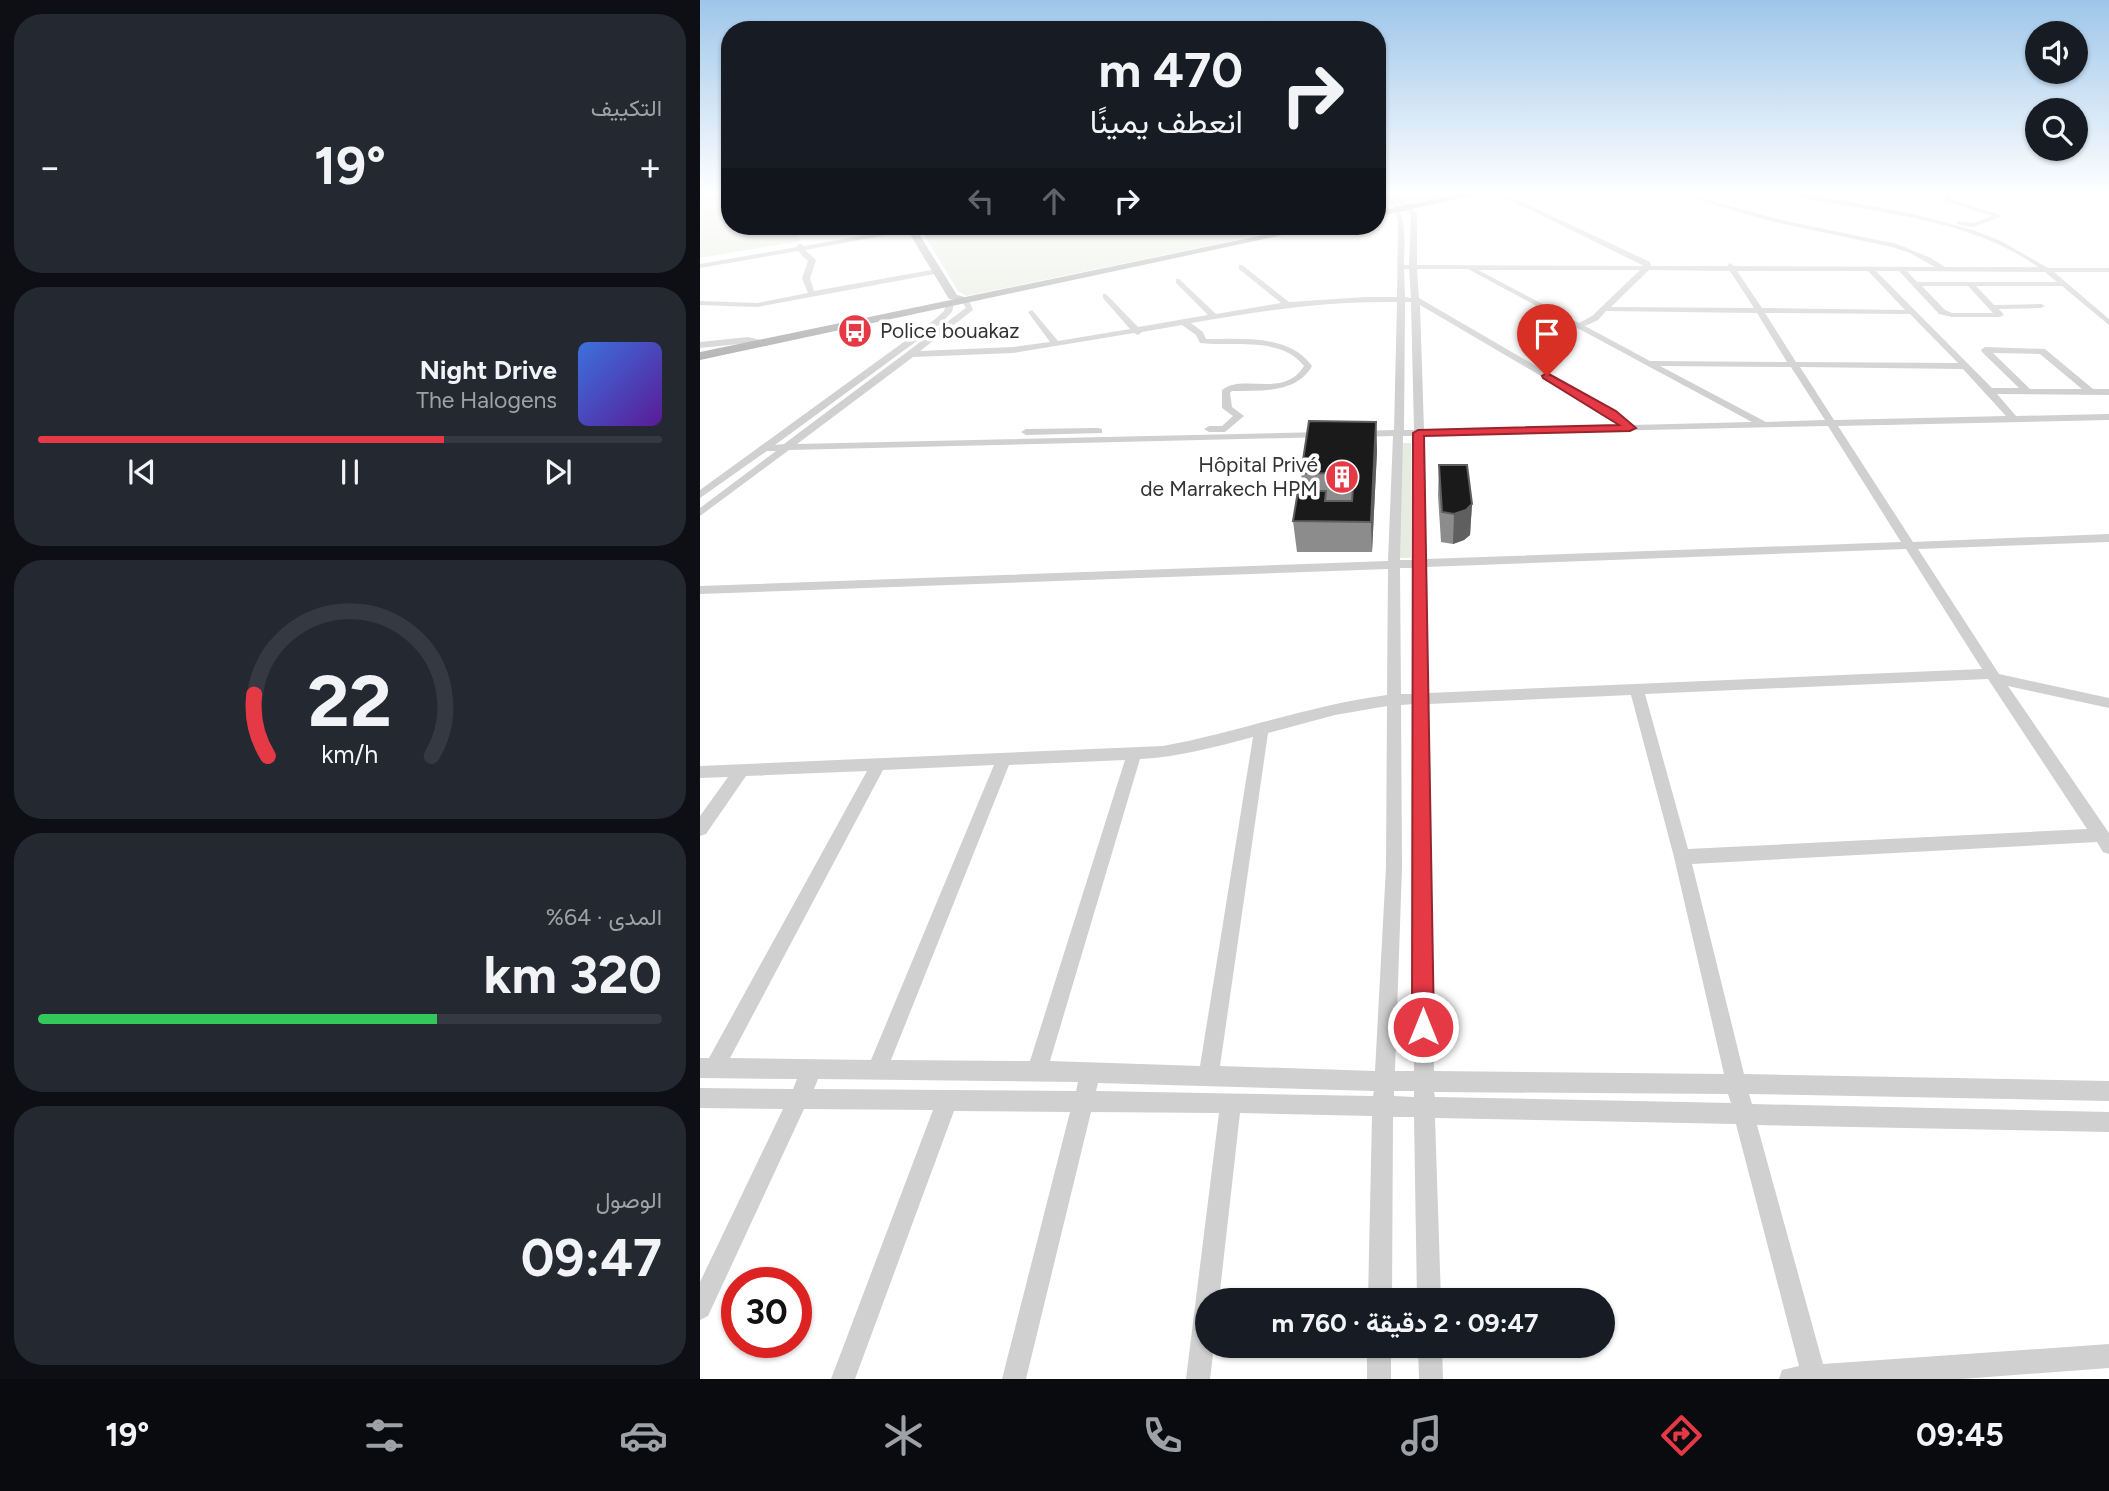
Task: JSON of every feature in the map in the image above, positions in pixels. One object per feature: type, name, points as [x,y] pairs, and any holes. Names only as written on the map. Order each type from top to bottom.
[{"type":"main road","points":[[700,356],[1171,256]]},
{"type":"street","points":[[700,263],[739,256]]},
{"type":"street","points":[[807,256],[812,260],[806,278],[814,294]]},
{"type":"street","points":[[700,513],[967,312],[970,308],[956,300],[927,256]]},
{"type":"street","points":[[1406,256],[1416,300],[1418,341],[1418,565],[1429,1288]]},
{"type":"street","points":[[1628,256],[1648,266]]},
{"type":"street","points":[[1922,256],[1942,269]]},
{"type":"street","points":[[2024,256],[2043,269],[2109,329]]},
{"type":"street","points":[[1407,265],[2109,270]]},
{"type":"street","points":[[1380,1288],[1383,1107],[1394,867],[1394,566],[1400,299],[1407,265]]},
{"type":"street","points":[[1466,266],[1766,425]]},
{"type":"street","points":[[1579,326],[1606,309],[1648,266]]},
{"type":"street","points":[[1242,267],[1287,304]]},
{"type":"street","points":[[1731,267],[1993,676],[2105,841]]},
{"type":"street","points":[[1870,268],[1942,269]]},
{"type":"street","points":[[1870,268],[1990,391],[2013,419]]},
{"type":"street","points":[[1902,270],[1947,314],[2000,315],[1970,285]]},
{"type":"street","points":[[700,303],[757,305],[937,271]]},
{"type":"street","points":[[1179,281],[1213,316]]},
{"type":"street","points":[[1915,284],[2058,284],[2109,323]]},
{"type":"street","points":[[1106,296],[1138,332]]},
{"type":"street","points":[[700,495],[937,322],[956,300]]},
{"type":"street","points":[[912,354],[1013,350],[1138,332],[1287,304],[1416,300],[1612,414],[1630,428]]},
{"type":"street","points":[[1994,307],[2041,306]]},
{"type":"street","points":[[1606,309],[1913,312]]},
{"type":"street","points":[[1032,312],[1056,344]]},
{"type":"street","points":[[1026,432],[1225,429],[1239,416],[1227,408],[1225,391],[1230,388],[1280,385],[1300,378],[1306,372],[1306,361],[1294,350],[1203,341],[1200,334],[1184,322]]},
{"type":"street","points":[[700,345],[748,340],[764,342]]},
{"type":"street","points":[[1400,341],[1418,341]]},
{"type":"street","points":[[2028,392],[1985,350],[2042,351],[2090,391]]},
{"type":"street","points":[[1649,363],[1965,366]]},
{"type":"street","points":[[1990,391],[2109,392]]},
{"type":"street","points":[[1343,435],[2109,417]]},
{"type":"street","points":[[764,448],[1331,435]]},
{"type":"street","points":[[700,590],[2109,538]]},
{"type":"street","points":[[700,772],[1134,754],[1190,748],[1358,703],[1393,700],[1993,676],[2109,703]]},
{"type":"street","points":[[1637,690],[1682,857],[1744,1114],[1802,1378],[2109,1356]]},
{"type":"street","points":[[1208,1077],[1261,730]]},
{"type":"street","points":[[1037,1071],[1134,754]]},
{"type":"street","points":[[877,1070],[1004,759]]},
{"type":"street","points":[[878,765],[707,1068],[1037,1071],[1384,1081],[2109,1091]]},
{"type":"street","points":[[700,829],[742,770]]},
{"type":"street","points":[[1682,857],[2105,841]]},
{"type":"street","points":[[700,1308],[812,1070]]},
{"type":"street","points":[[1014,1379],[1090,1074]]},
{"type":"street","points":[[700,1098],[1231,1103],[2109,1122]]},
{"type":"street","points":[[843,1379],[947,1101]]},
{"type":"street","points":[[1198,1379],[1231,1103]]},
{"type":"street","points":[[1379,1358],[1379,1379]]},
{"type":"street","points":[[1430,1358],[1431,1379]]},
{"type":"shaded area","points":[[937,256],[1157,256],[966,296],[958,291]]},
{"type":"shaded area","points":[[1401,443],[1411,443],[1411,558],[1399,558]]},
{"type":"building","points":[[1309,421],[1376,422],[1371,522],[1293,521],[1298,491],[1326,491],[1325,501],[1352,501],[1354,474],[1301,473]]},
{"type":"building","points":[[1439,465],[1467,465],[1472,504],[1466,510],[1454,514],[1442,512]]},
{"type":"place","name":"Police bouakaz","points":[[855,331]]},
{"type":"place","name":"Hôpital Privé de Marrakech HPM","points":[[1342,477]]},
{"type":"route","points":[[1423,1027],[1418,433],[1630,428],[1612,414],[1547,376]]}]
